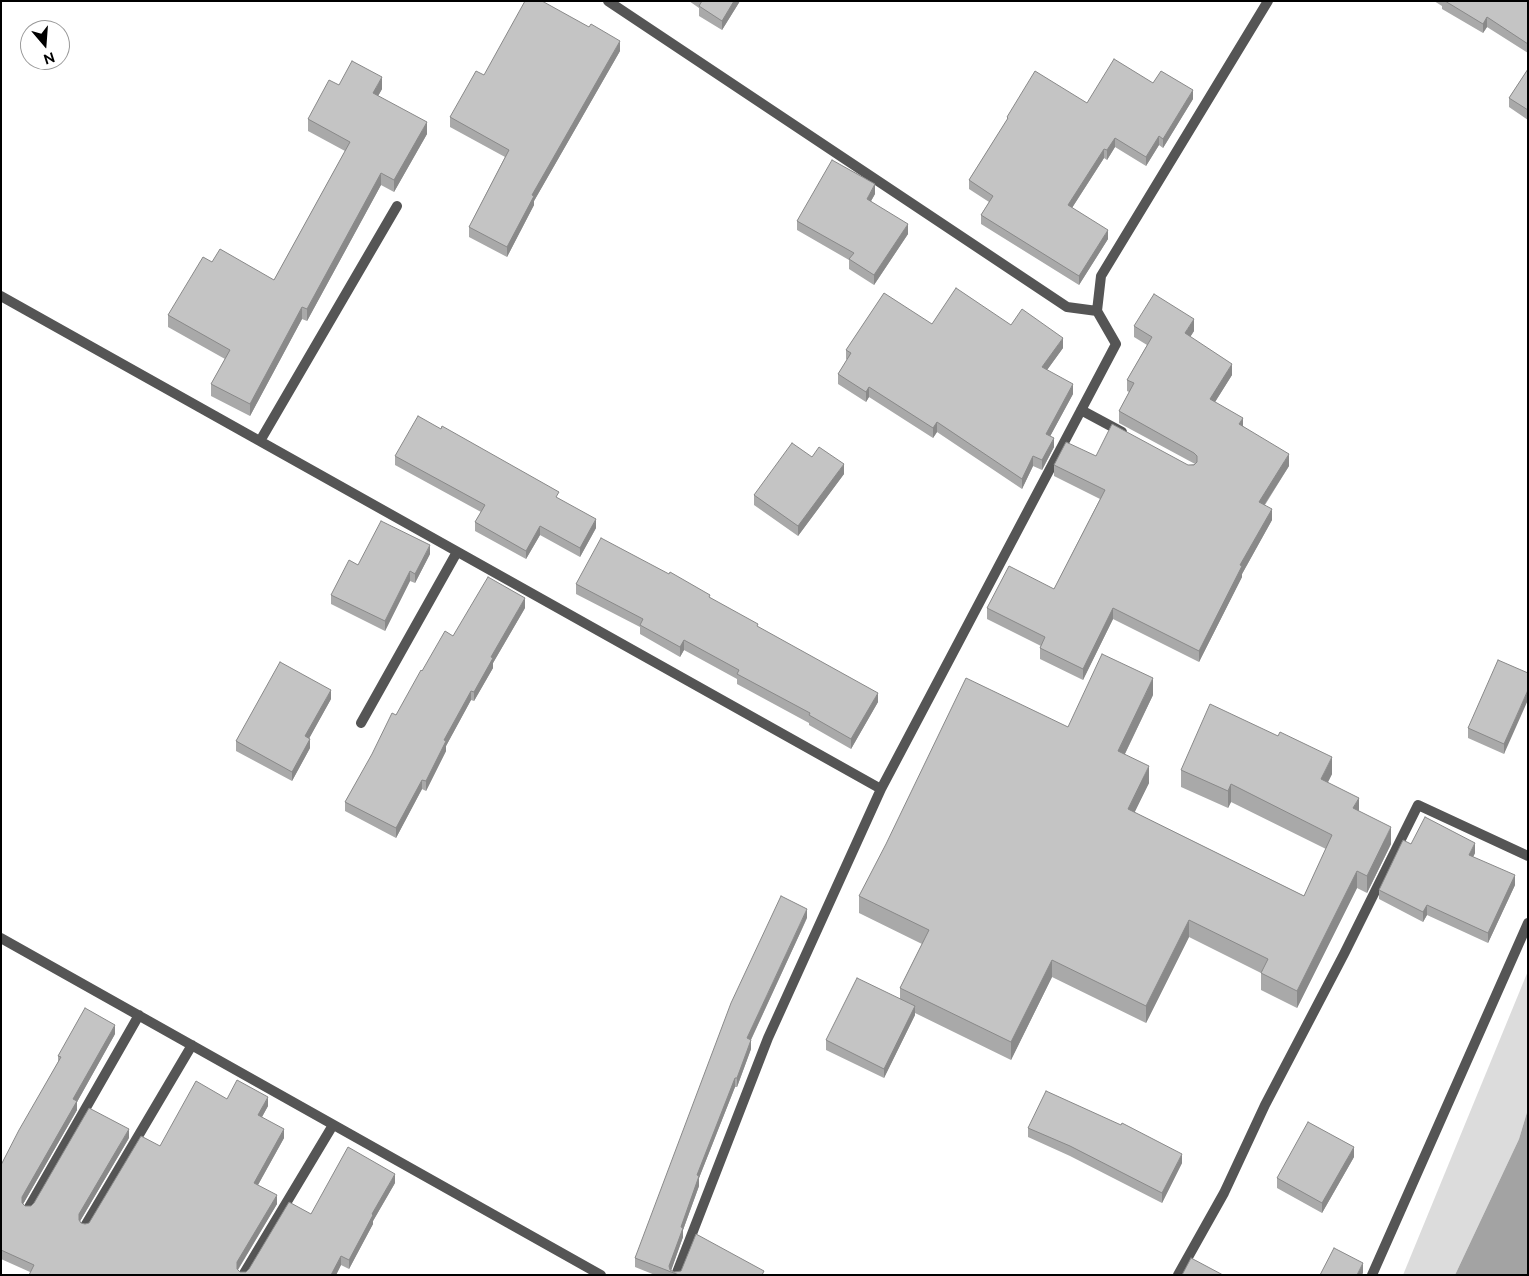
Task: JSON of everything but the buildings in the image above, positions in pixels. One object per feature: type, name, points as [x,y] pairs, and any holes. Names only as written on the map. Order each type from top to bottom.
[{"type":"street","points":[[608,1],[1067,307],[1097,311]]},
{"type":"street","points":[[676,1275],[768,1038],[881,789],[1116,344],[1097,311],[1101,276],[1268,1]]},
{"type":"street","points":[[260,441],[397,206]]},
{"type":"street","points":[[1,296],[881,789]]},
{"type":"street","points":[[1081,410],[1132,437]]},
{"type":"street","points":[[361,723],[457,552]]},
{"type":"street","points":[[1178,1275],[1224,1193],[1265,1106],[1344,954],[1418,805],[1528,856]]},
{"type":"street","points":[[1372,1275],[1528,923]]},
{"type":"street","points":[[1,938],[601,1275]]},
{"type":"street","points":[[28,1209],[138,1015]]},
{"type":"street","points":[[85,1226],[192,1045]]},
{"type":"street","points":[[243,1275],[333,1125]]},
{"type":"shaded area","points":[[1528,971],[1528,1109],[1519,1139],[1455,1275],[1403,1275]]},
{"type":"shaded area","points":[[1528,1109],[1528,1275],[1455,1275],[1519,1139]]}]
